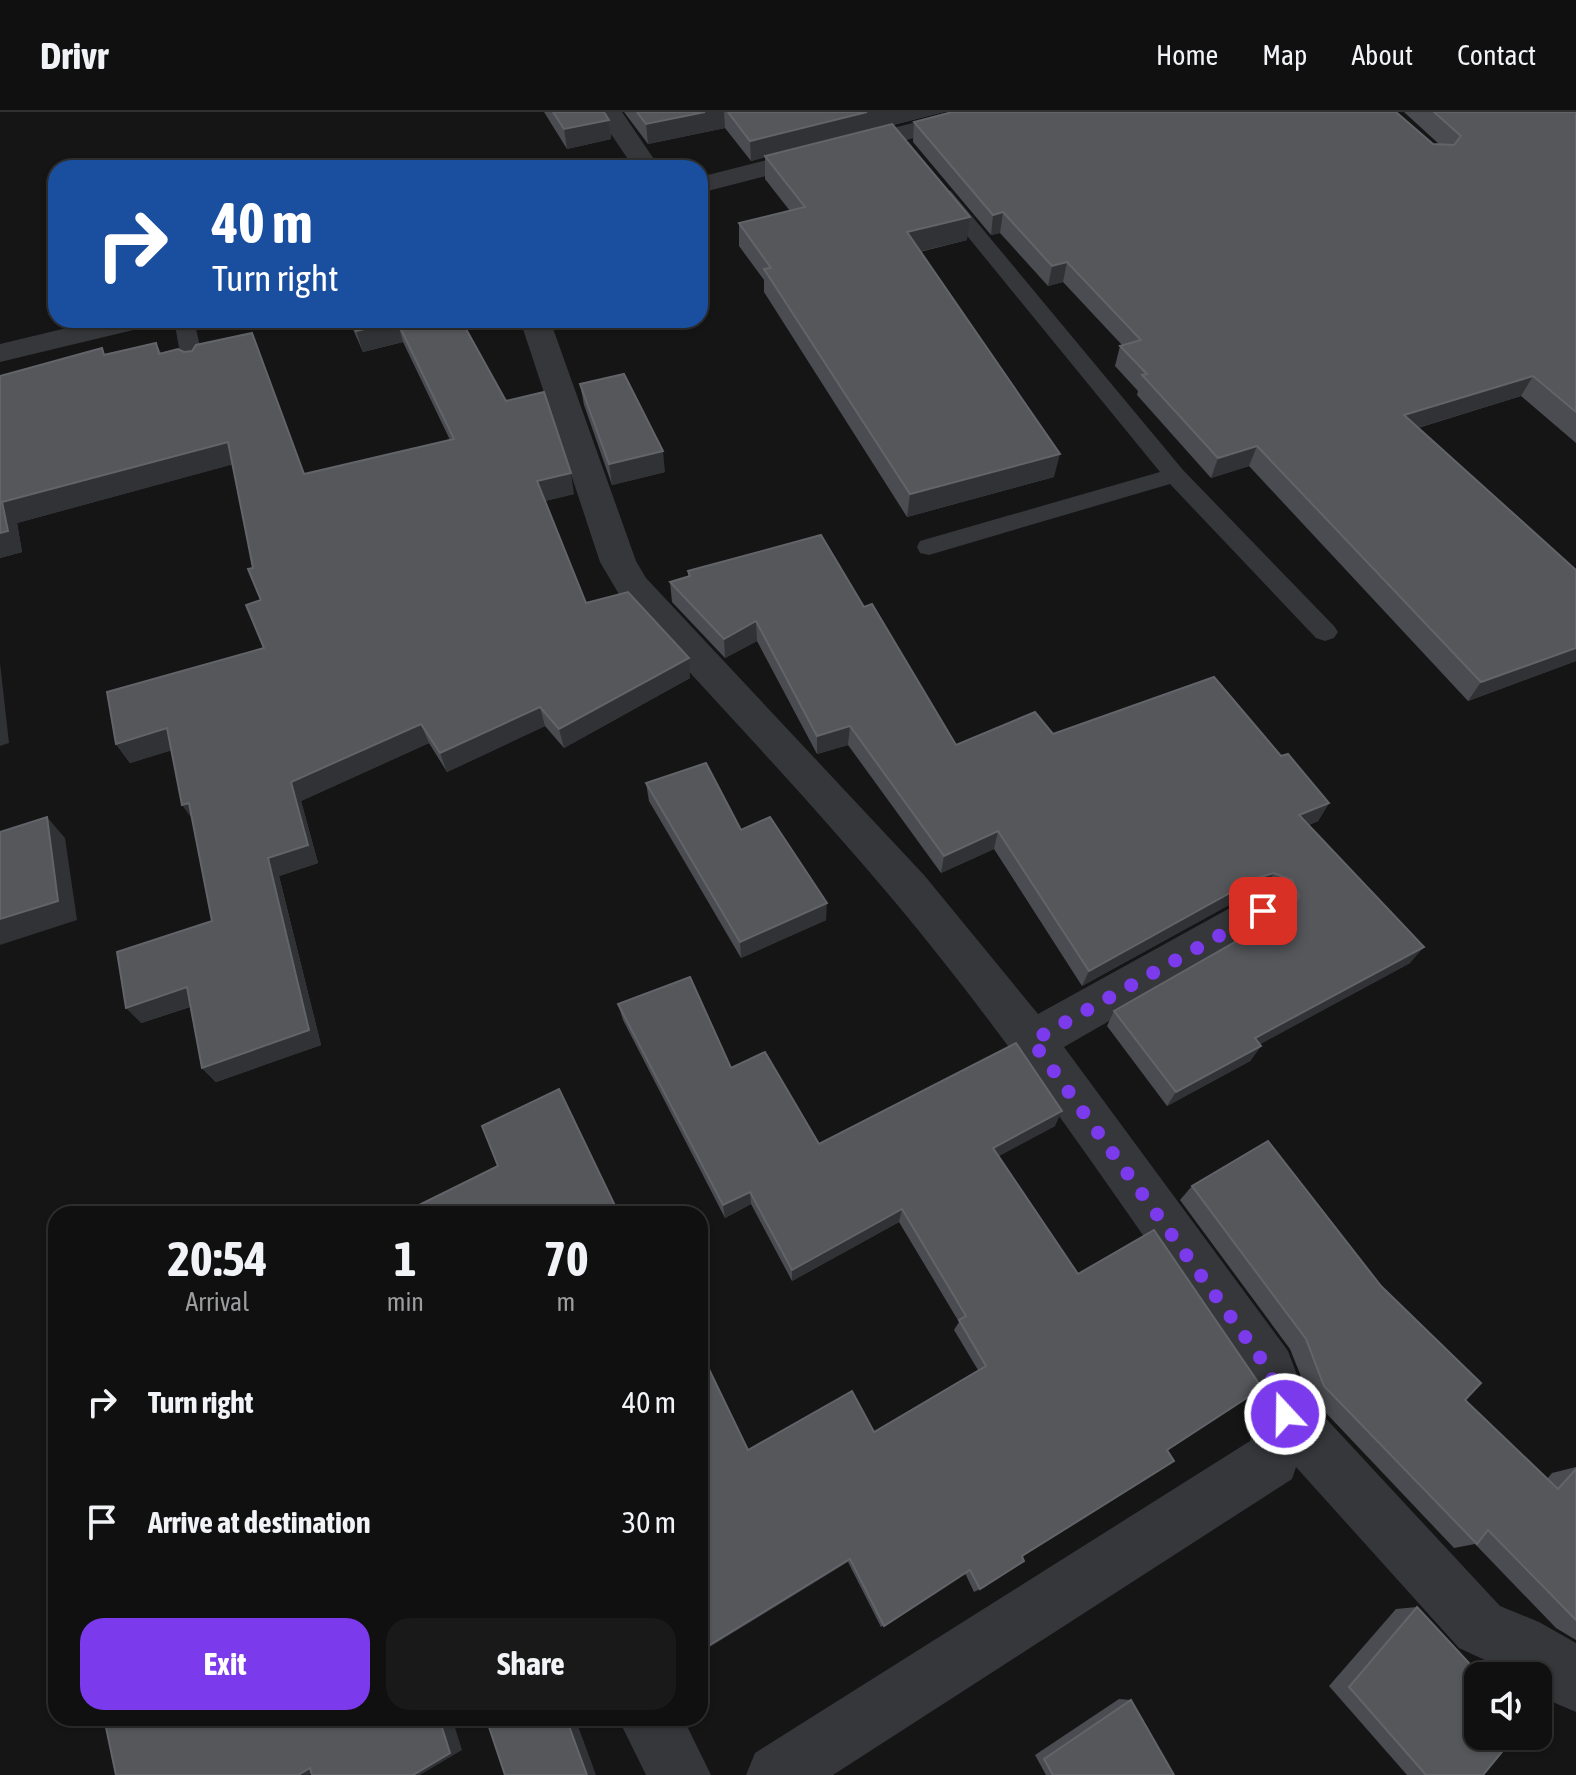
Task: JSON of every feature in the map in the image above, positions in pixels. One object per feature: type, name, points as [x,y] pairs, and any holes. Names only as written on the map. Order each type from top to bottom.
[{"type":"street","points":[[609,112],[642,160]]},
{"type":"street","points":[[708,183],[987,112]]},
{"type":"street","points":[[0,353],[105,328]]},
{"type":"street","points":[[538,328],[618,562],[633,587],[909,888],[1032,1041],[1269,1370],[1285,1414],[1480,1627],[1512,1640],[1562,1669],[1576,1682]]},
{"type":"street","points":[[1032,1041],[1263,911]]},
{"type":"street","points":[[777,1775],[1272,1459],[1285,1414]]},
{"type":"street","points":[[653,1726],[680,1775]]},
{"type":"lane","points":[[894,135],[914,159]]},
{"type":"lane","points":[[934,184],[1175,475],[1325,632]]},
{"type":"lane","points":[[186,328],[193,364]]},
{"type":"lane","points":[[929,547],[1175,475]]},
{"type":"building","points":[[553,112],[604,112],[609,120],[564,129]]},
{"type":"building","points":[[637,112],[705,112],[646,124]]},
{"type":"building","points":[[728,112],[867,112],[750,141]]},
{"type":"building","points":[[952,112],[1396,112],[1433,144],[1454,145],[1461,136],[1434,112],[1576,112],[1576,412],[1533,376],[1404,415],[1576,570],[1576,648],[1481,682],[1257,446],[1218,458],[1142,375],[1147,374],[1120,346],[1141,340],[1067,262],[1052,266],[1003,212],[993,215],[914,122]]},
{"type":"building","points":[[892,124],[970,217],[907,232],[1060,454],[910,494],[764,269],[771,268],[739,223],[805,207],[765,156]]},
{"type":"building","points":[[400,328],[465,328],[506,401],[544,392],[571,473],[537,481],[586,603],[628,592],[689,658],[559,729],[540,707],[440,753],[421,724],[291,782],[308,845],[268,858],[309,1030],[202,1068],[187,987],[126,1008],[117,952],[212,921],[189,803],[182,805],[167,728],[116,744],[107,692],[264,648],[246,605],[261,600],[248,569],[253,568],[228,442],[2,502],[8,531],[0,533],[0,376],[102,348],[104,355],[156,343],[159,354],[178,349],[184,352],[192,351],[196,345],[252,333],[304,474],[454,439]]},
{"type":"building","points":[[624,374],[663,451],[609,464],[580,384]]},
{"type":"building","points":[[821,535],[864,607],[872,604],[956,745],[1035,712],[1053,734],[1214,677],[1281,756],[1288,754],[1329,803],[1299,815],[1424,947],[1255,1038],[1261,1046],[1176,1092],[1114,1011],[1291,910],[1299,896],[1292,880],[1274,873],[1257,878],[1089,971],[998,831],[944,856],[850,726],[817,736],[756,621],[724,639],[670,582],[690,576],[688,571]]},
{"type":"building","points":[[706,763],[741,830],[770,817],[827,903],[740,942],[646,783]]},
{"type":"building","points":[[47,817],[58,901],[0,919],[0,832]]},
{"type":"building","points":[[690,977],[731,1068],[765,1052],[819,1144],[1016,1043],[1062,1111],[993,1148],[1078,1274],[1154,1230],[1262,1388],[1167,1450],[1174,1461],[1022,1556],[1024,1561],[980,1589],[970,1570],[884,1626],[850,1559],[708,1646],[708,1367],[748,1450],[852,1391],[874,1432],[986,1366],[959,1320],[966,1316],[902,1209],[792,1270],[750,1192],[723,1205],[618,1004]]},
{"type":"building","points":[[559,1089],[615,1206],[417,1206],[498,1166],[482,1126]]},
{"type":"building","points":[[1268,1141],[1381,1286],[1481,1383],[1465,1400],[1558,1489],[1576,1469],[1576,1620],[1488,1530],[1477,1544],[1324,1386],[1306,1339],[1192,1186]]},
{"type":"building","points":[[1417,1607],[1468,1662],[1464,1662],[1464,1750],[1504,1750],[1483,1775],[1426,1775],[1349,1687]]},
{"type":"building","points":[[1131,1700],[1174,1775],[1053,1775],[1044,1759]]},
{"type":"building","points":[[106,1726],[442,1726],[450,1753],[413,1775],[312,1775],[310,1768],[298,1775],[116,1775]]},
{"type":"building","points":[[489,1726],[569,1726],[587,1775],[505,1775]]},
{"type":"route","points":[[1263,911],[1032,1041],[1269,1370],[1285,1414]]}]
